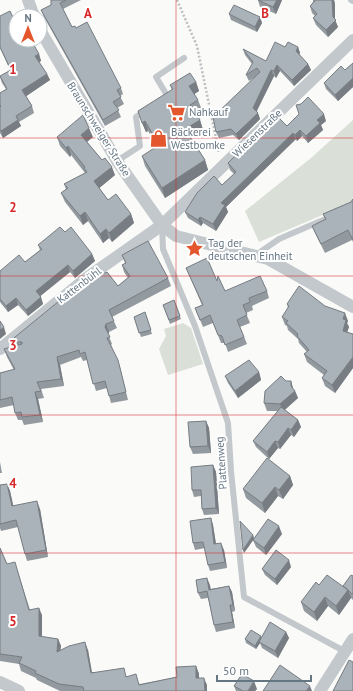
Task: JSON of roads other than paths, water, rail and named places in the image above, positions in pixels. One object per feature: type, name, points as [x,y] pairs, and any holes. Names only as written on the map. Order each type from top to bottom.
[{"type":"street","name":"Wiesenstraße","points":[[162,225],[353,40]]},
{"type":"street","name":"Braunschweiger Straße","points":[[48,44],[117,161],[162,225],[176,236],[256,255],[281,265],[353,308]]},
{"type":"street","name":"Kattenbühl","points":[[0,349],[88,277],[162,225]]},
{"type":"street","points":[[320,691],[353,639]]},
{"type":"street","points":[[0,682],[19,691]]},
{"type":"lane","points":[[162,101],[168,97],[156,77],[184,58]]},
{"type":"lane","points":[[117,161],[140,146],[136,117],[149,109]]},
{"type":"lane","points":[[256,255],[280,239],[340,213]]},
{"type":"lane","name":"Plattenweg","points":[[162,225],[163,250],[195,326],[228,423],[231,471],[244,597],[344,651]]},
{"type":"place","name":"Nahkauf","points":[[176,112]]},
{"type":"place","name":"Bäckerei Westbomke","points":[[158,138]]},
{"type":"place","name":"Tag der deutschen Einheit","points":[[195,249]]}]
